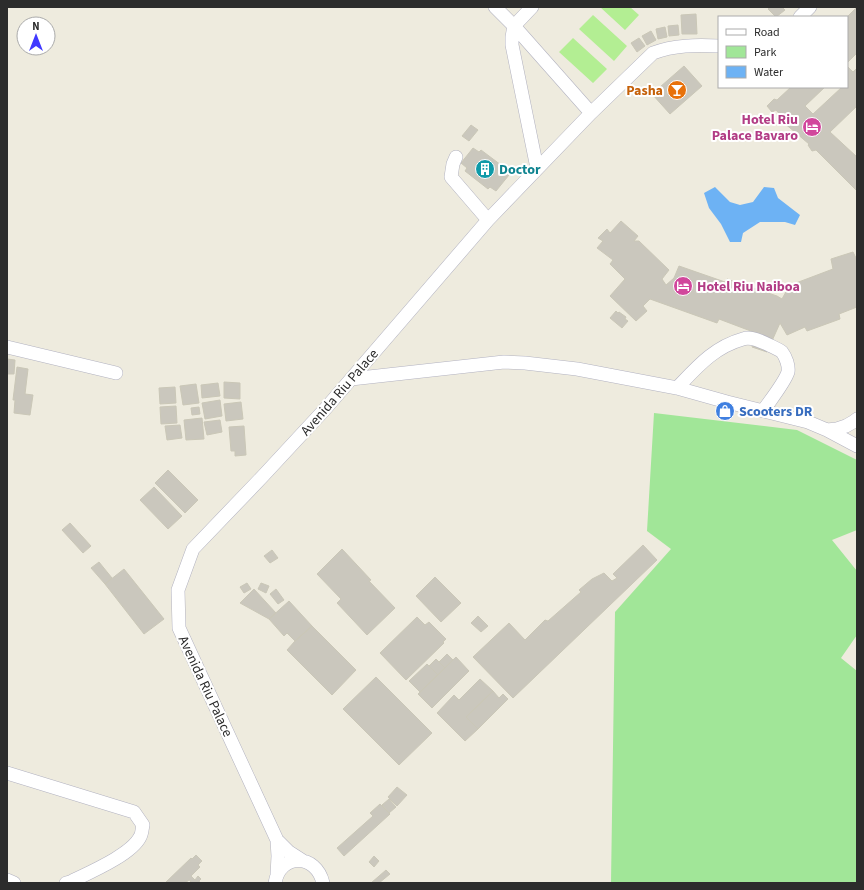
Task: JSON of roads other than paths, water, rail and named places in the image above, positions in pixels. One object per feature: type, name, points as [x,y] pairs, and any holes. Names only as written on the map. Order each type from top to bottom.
[{"type":"street","points":[[495,7],[514,26],[591,113]]},
{"type":"street","points":[[532,7],[514,26],[512,45],[537,168]]},
{"type":"street","points":[[801,16],[810,7]]},
{"type":"street","name":"Avenida Riu Palace","points":[[323,883],[317,869],[289,852],[277,840],[179,628],[178,590],[193,549],[273,466],[326,408],[488,220],[591,113],[653,53],[681,46],[718,46]]},
{"type":"street","points":[[456,157],[453,164],[451,177],[488,220]]},
{"type":"street","points":[[677,388],[710,356],[729,344],[750,338],[776,348],[783,353],[788,365],[788,372],[784,380],[763,411]]},
{"type":"street","points":[[7,347],[116,373]]},
{"type":"street","points":[[351,379],[504,362],[577,368],[677,388],[808,422],[857,446]]},
{"type":"street","points":[[827,430],[846,426],[857,418]]},
{"type":"street","points":[[7,773],[134,812],[143,825],[140,836],[132,848],[101,867],[66,883]]},
{"type":"street","name":"Avenida Riu Palace","points":[[276,879],[278,856],[277,840]]},
{"type":"street","points":[[276,879],[281,868],[287,864],[295,861],[303,861]]},
{"type":"street","points":[[7,880],[14,883]]},
{"type":"water","points":[[715,187],[730,202],[740,205],[753,202],[764,187],[774,188],[778,198],[800,215],[795,225],[785,222],[760,222],[743,233],[741,242],[730,242],[721,224],[709,208],[704,193]]},
{"type":"place","name":"Pasha","points":[[677,90]]},
{"type":"place","name":"Hotel Riu Palace Bavaro","points":[[812,127]]},
{"type":"place","name":"Doctor","points":[[485,169]]},
{"type":"place","name":"Hotel Riu Naiboa","points":[[683,286]]},
{"type":"place","name":"Scooters DR","points":[[725,411]]}]
